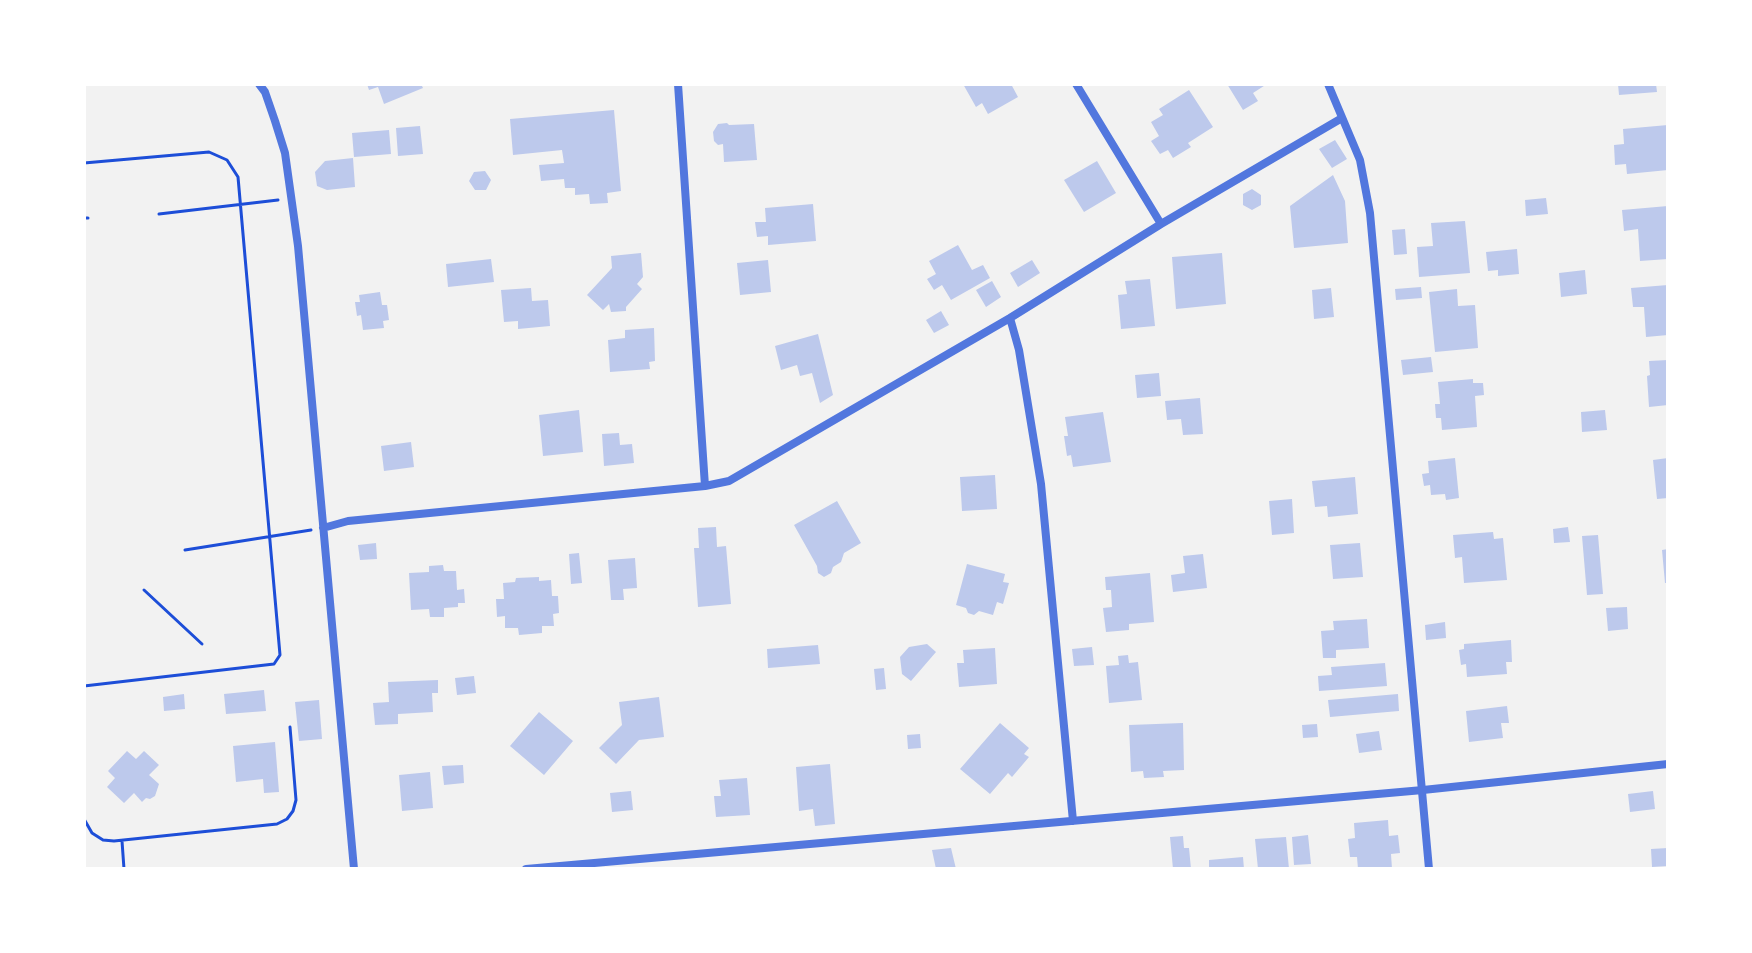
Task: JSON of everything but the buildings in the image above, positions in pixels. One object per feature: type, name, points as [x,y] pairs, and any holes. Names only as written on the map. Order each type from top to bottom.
[{"type":"street","points":[[259,84],[265,92],[285,153],[298,246],[354,869]]},
{"type":"street","points":[[678,84],[705,486]]},
{"type":"street","points":[[1076,84],[1161,224]]},
{"type":"street","points":[[1328,84],[1360,160],[1370,213],[1429,869]]},
{"type":"street","points":[[323,528],[348,521],[705,486],[729,481],[1010,318],[1161,224],[1342,118]]},
{"type":"street","points":[[1010,318],[1019,350],[1041,484],[1073,821]]},
{"type":"street","points":[[526,869],[1423,790],[1668,764]]},
{"type":"path","points":[[84,163],[209,152],[227,160],[238,177],[280,655],[274,664],[84,686]]},
{"type":"path","points":[[159,214],[290,198]]},
{"type":"path","points":[[185,550],[323,528]]},
{"type":"path","points":[[144,590],[202,644]]},
{"type":"path","points":[[84,819],[92,833],[103,840],[122,841],[277,824],[287,819],[296,800],[290,727]]},
{"type":"path","points":[[122,841],[124,869]]}]
